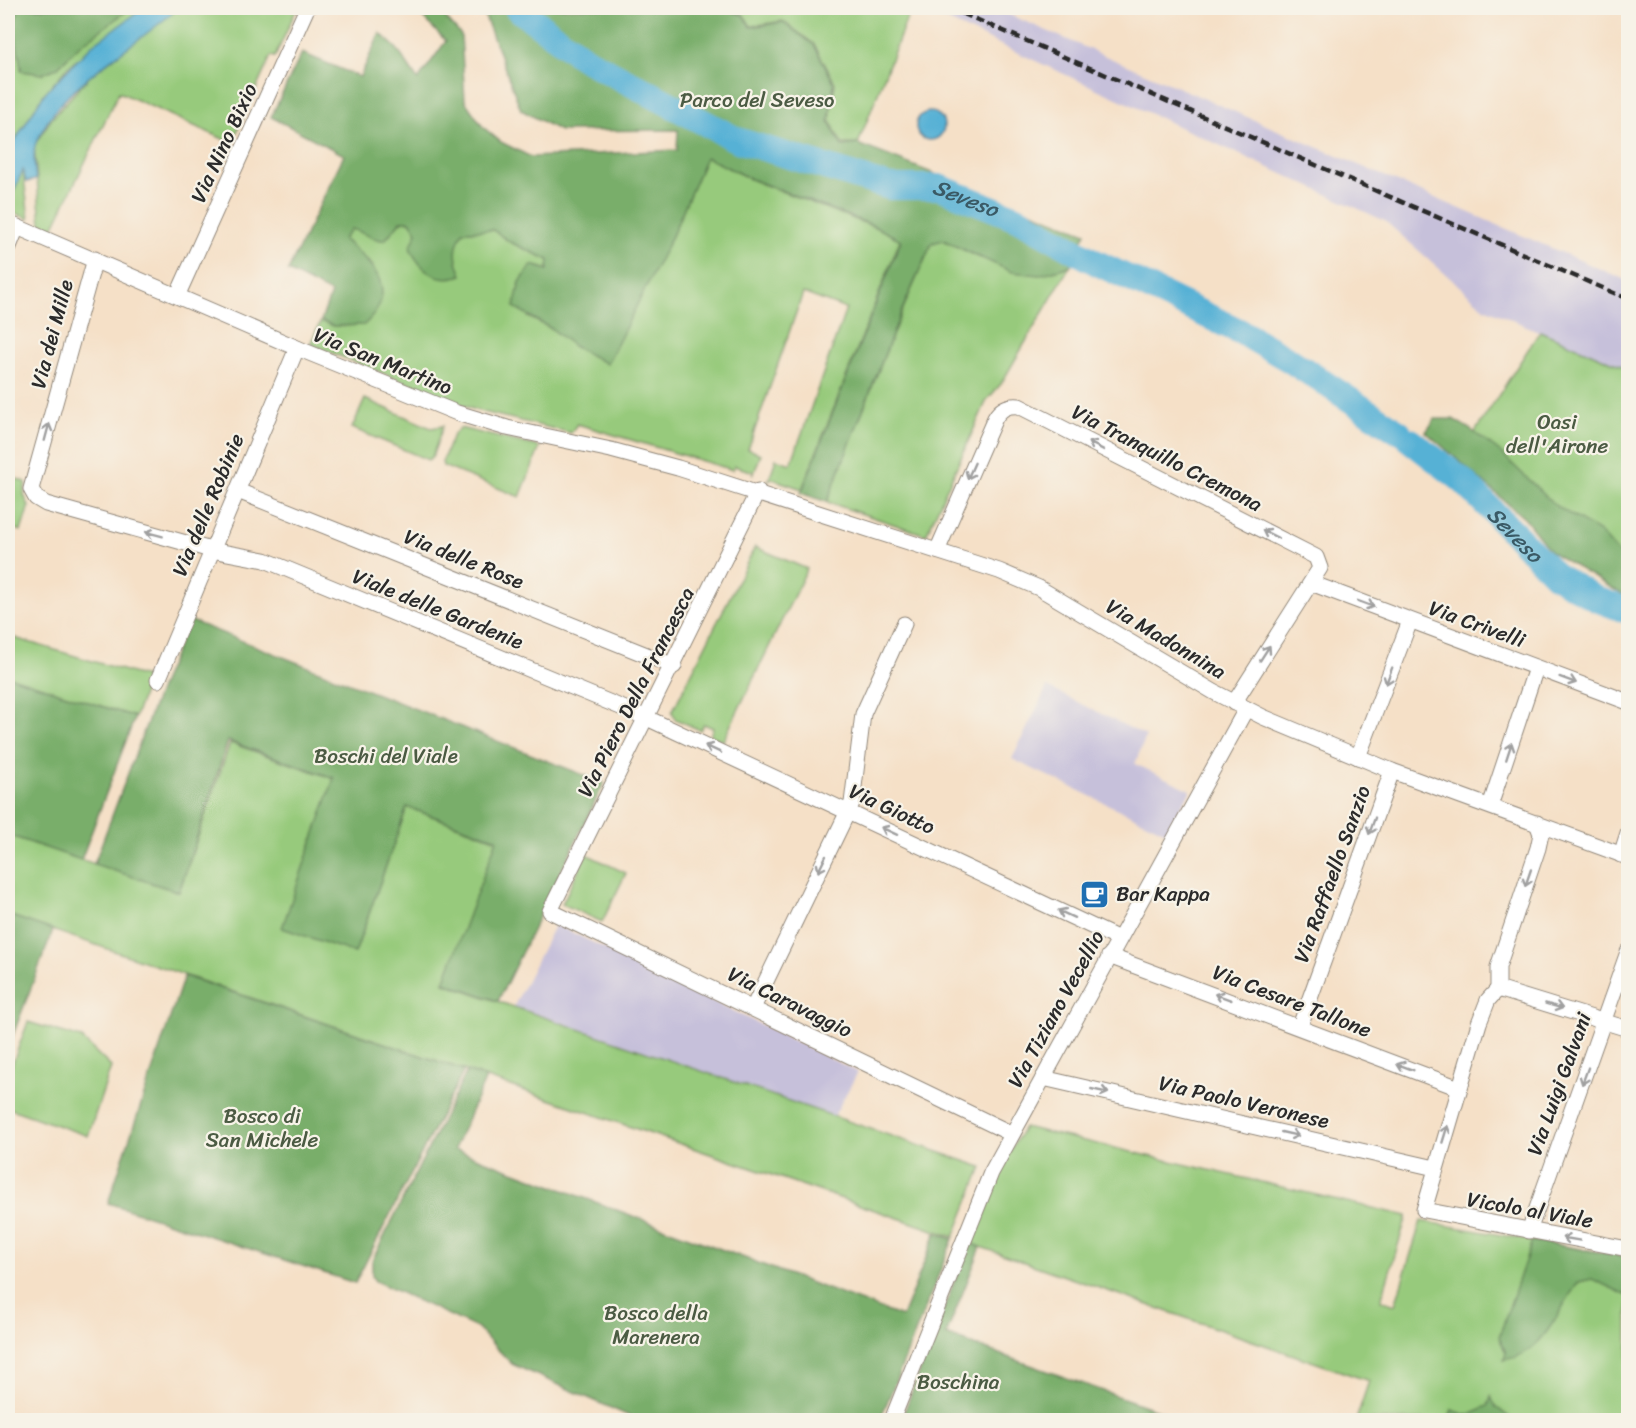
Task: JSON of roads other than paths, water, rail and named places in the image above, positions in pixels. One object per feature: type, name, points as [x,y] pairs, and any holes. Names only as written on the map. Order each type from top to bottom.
[{"type":"street","name":"Via Nino Bixio","points":[[178,294],[307,8]]},
{"type":"street","name":"Via San Martino","points":[[12,225],[178,294],[297,348],[482,422],[611,450],[758,491]]},
{"type":"street","points":[[8,249],[12,225]]},
{"type":"street","name":"Via dei Mille","points":[[31,489],[95,259]]},
{"type":"street","name":"Via delle Robinie","points":[[158,680],[297,348]]},
{"type":"street","name":"Via Tranquillo Cremona","points":[[937,551],[995,418],[1004,408],[1019,406],[1316,557],[1320,563]]},
{"type":"street","name":"Viale delle Gardenie","points":[[31,489],[36,498],[46,504],[211,550],[265,560],[647,718]]},
{"type":"street","name":"Via delle Rose","points":[[238,490],[674,666]]},
{"type":"street","name":"Via Madonnina","points":[[758,491],[999,571],[1040,588],[1240,706],[1392,771],[1490,806],[1543,829],[1625,856]]},
{"type":"street","name":"Via Piero Della Francesca","points":[[550,911],[674,666],[758,491]]},
{"type":"street","name":"Via Tiziano Vecellio","points":[[892,1420],[991,1173],[1119,939],[1240,706],[1311,583],[1320,563]]},
{"type":"street","name":"Via Crivelli","points":[[1311,583],[1629,702]]},
{"type":"street","points":[[1358,757],[1410,621]]},
{"type":"street","points":[[753,1008],[848,812],[854,794],[856,756],[863,714],[904,624]]},
{"type":"street","points":[[1490,806],[1536,668]]},
{"type":"street","name":"Via Giotto","points":[[647,718],[1119,939]]},
{"type":"street","name":"Via Raffaello Sanzio","points":[[1300,1026],[1392,771]]},
{"type":"street","points":[[1435,1168],[1488,1000],[1498,989],[1498,967],[1543,829]]},
{"type":"street","points":[[1625,856],[1629,833]]},
{"type":"street","name":"Via Caravaggio","points":[[550,911],[1012,1134]]},
{"type":"street","name":"Via Luigi Galvani","points":[[1529,1231],[1629,952]]},
{"type":"street","name":"Via Cesare Tallone","points":[[1109,956],[1300,1026],[1459,1088]]},
{"type":"street","points":[[1498,989],[1629,1029]]},
{"type":"street","name":"Via Paolo Veronese","points":[[1043,1078],[1435,1168]]},
{"type":"street","name":"Vicolo al Viale","points":[[1435,1168],[1424,1210],[1629,1249]]},
{"type":"water","points":[[144,8],[178,8],[80,84],[63,102],[48,121],[36,143],[34,156],[36,180],[26,182],[23,170],[8,205],[8,152],[44,94],[91,46]]},
{"type":"water","points":[[930,112],[940,116],[944,126],[940,136],[930,140],[920,136],[916,126],[920,116]]},
{"type":"waterway","name":"Seveso","points":[[517,8],[585,59],[737,140],[890,187],[939,187],[1019,219],[1095,262],[1241,332],[1288,359],[1399,432]]},
{"type":"waterway","name":"Seveso","points":[[1411,441],[1463,481],[1555,575],[1596,599],[1628,611]]},
{"type":"railway","points":[[950,8],[1628,299]]},
{"type":"place","name":"Bar Kappa","points":[[1095,894]]},
{"type":"park label","name":"Parco del Seveso","points":[[757,100]]},
{"type":"park label","name":"Oasi dell'Airone","points":[[1557,434]]},
{"type":"park label","name":"Boschi del Viale","points":[[386,756]]},
{"type":"park label","name":"Bosco di San Michele","points":[[262,1128]]},
{"type":"park label","name":"Bosco della Marenera","points":[[656,1325]]},
{"type":"park label","name":"Boschina","points":[[958,1382]]}]
